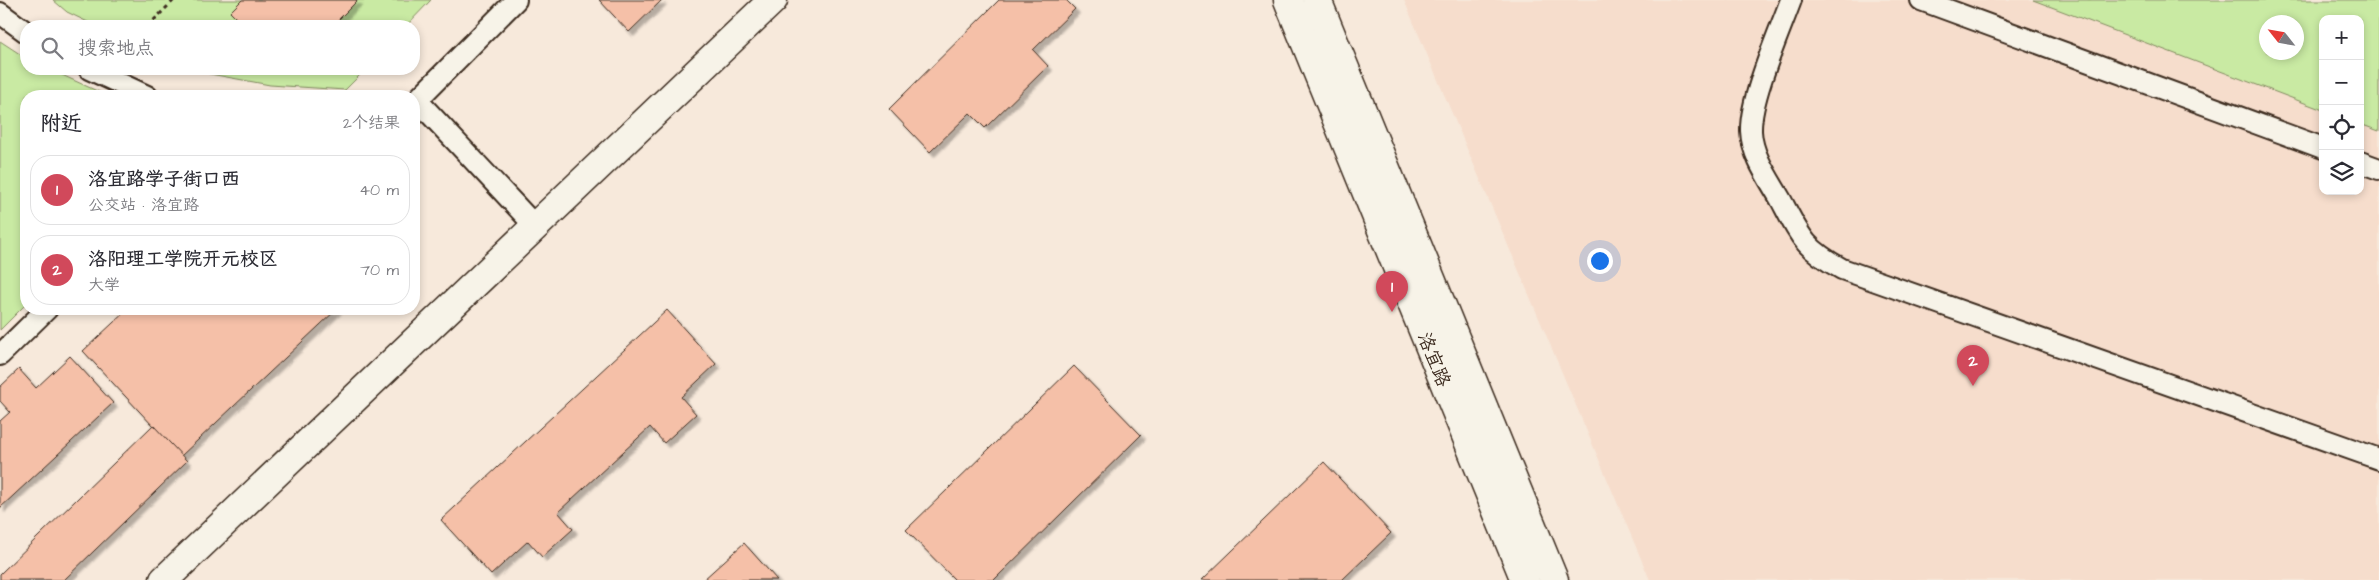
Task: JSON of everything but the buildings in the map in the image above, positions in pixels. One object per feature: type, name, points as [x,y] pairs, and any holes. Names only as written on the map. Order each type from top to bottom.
[{"type":"street","points":[[164,580],[773,0]]},
{"type":"street","name":"洛宜路","points":[[1288,0],[1525,580]]},
{"type":"street","name":"洛宜路","points":[[1317,0],[1554,580]]},
{"type":"lane","points":[[420,96],[516,0]]},
{"type":"lane","points":[[1791,0],[1756,98],[1751,132],[1758,158],[1796,229],[1805,244],[1819,256],[1842,270],[2379,459]]},
{"type":"lane","points":[[1921,0],[2319,147]]},
{"type":"lane","points":[[0,13],[20,28]]},
{"type":"lane","points":[[102,75],[134,90]]},
{"type":"lane","points":[[420,106],[535,226]]},
{"type":"lane","points":[[2364,163],[2379,169]]},
{"type":"lane","points":[[0,355],[41,315]]},
{"type":"path","points":[[154,20],[174,0]]},
{"type":"shaded area","points":[[1404,0],[2379,0],[2379,580],[1650,580]]},
{"type":"green space","points":[[53,0],[431,0],[412,20],[84,20],[67,12]]},
{"type":"green space","points":[[2033,0],[2379,0],[2379,131],[2364,125],[2364,15],[2319,15],[2319,108]]},
{"type":"green space","points":[[0,41],[20,54],[20,75],[62,75],[95,90],[20,90],[20,310],[0,330]]},
{"type":"green space","points":[[216,75],[360,75],[345,90],[270,85]]},
{"type":"place","name":"洛宜路学子街口西","points":[[1392,312]]},
{"type":"place","name":"洛阳理工学院开元校区","points":[[1973,386]]}]
